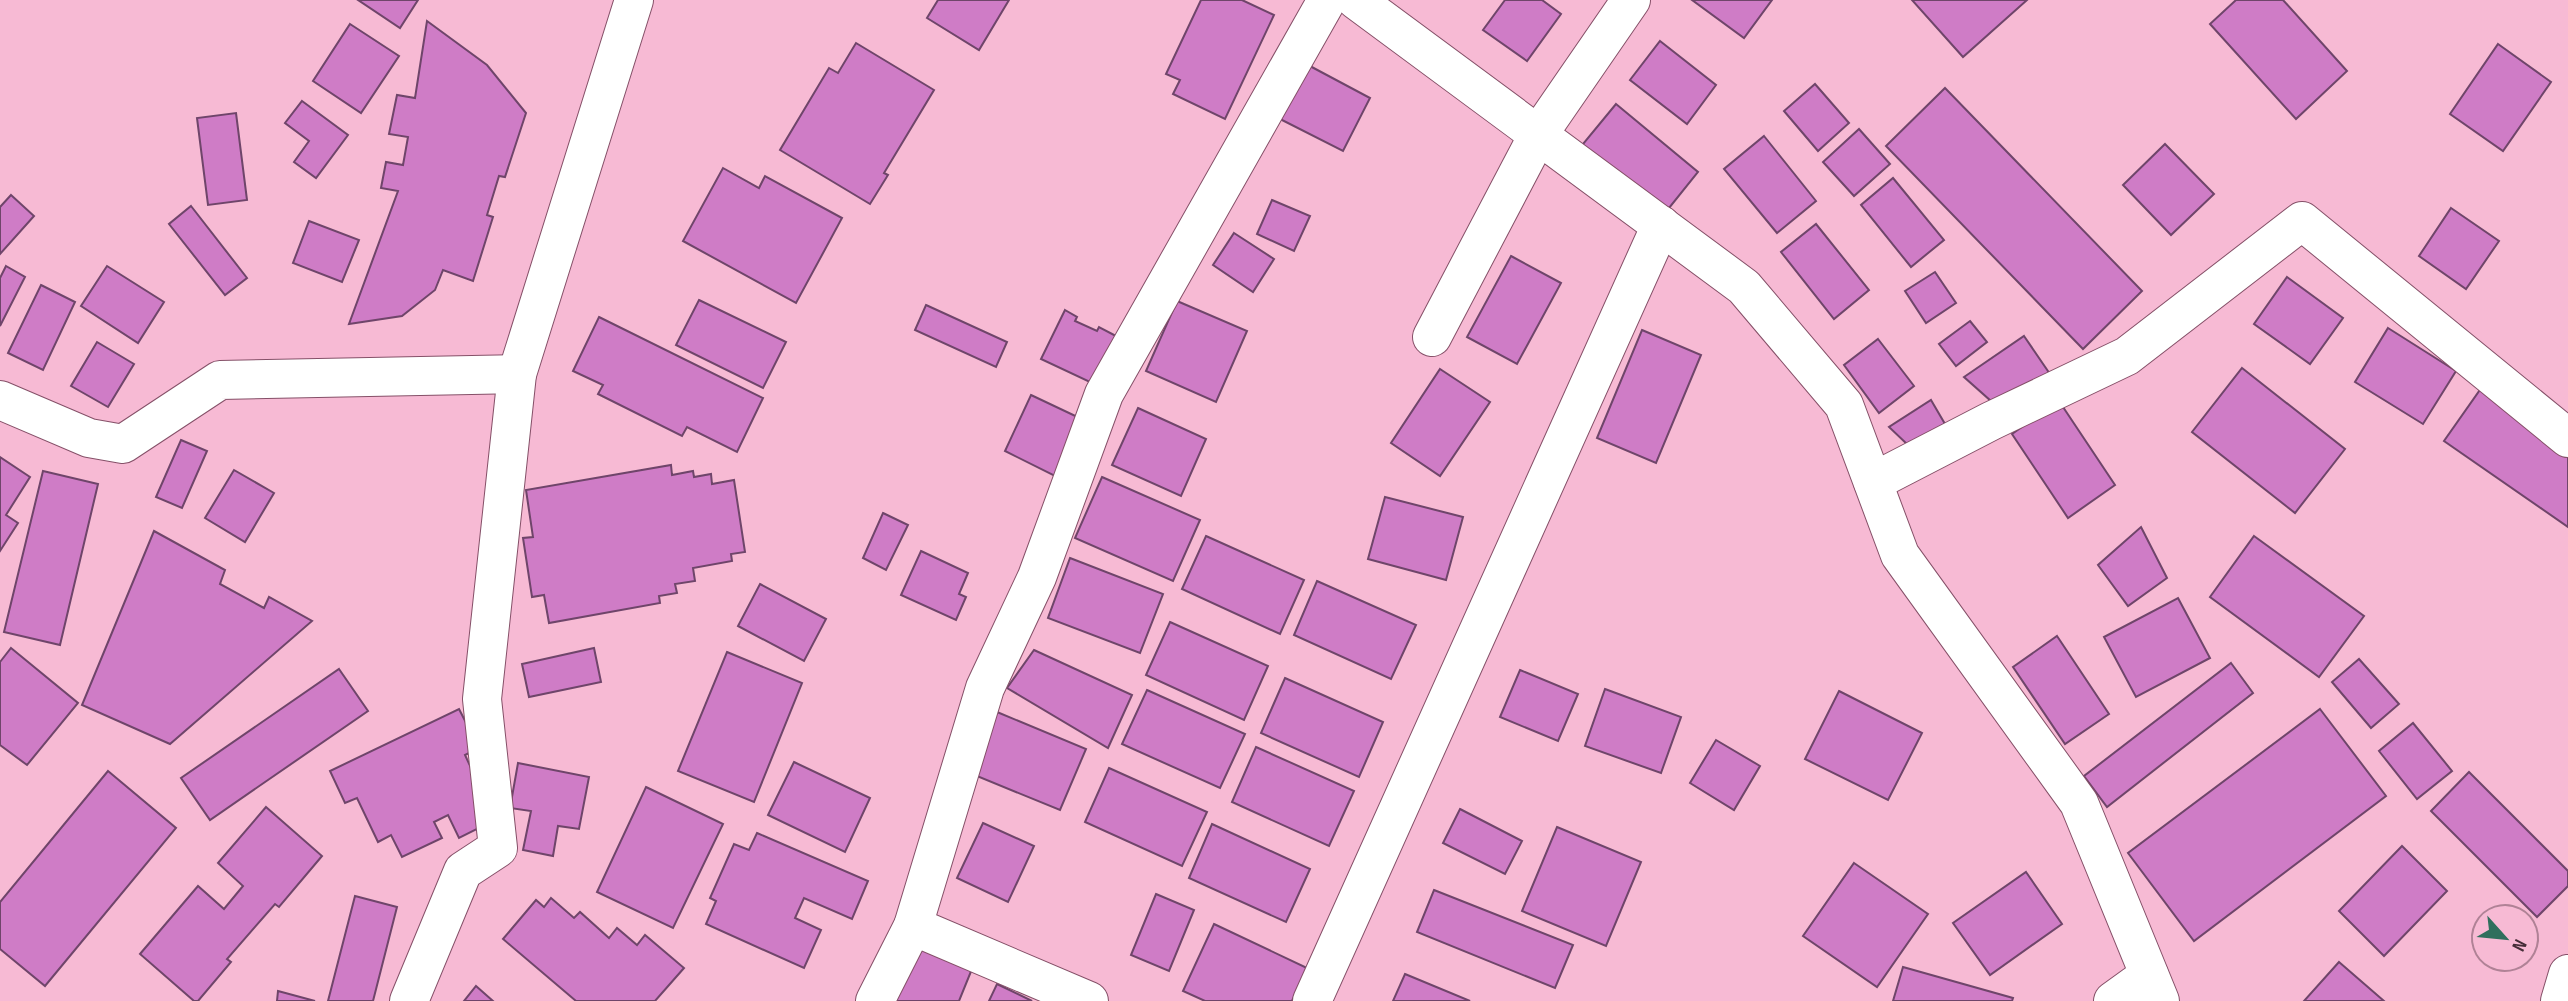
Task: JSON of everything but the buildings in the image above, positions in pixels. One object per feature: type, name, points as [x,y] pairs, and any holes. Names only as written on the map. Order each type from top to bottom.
[{"type":"street","points":[[410,1001],[463,871],[498,848],[482,699],[517,373],[634,0]]},
{"type":"street","points":[[875,1001],[913,926],[985,688],[1037,578],[1104,394],[1327,0]]},
{"type":"street","points":[[1356,0],[1744,287],[1844,405],[1900,555],[2079,803],[2154,988],[2113,1001]]},
{"type":"street","points":[[1432,337],[1538,135],[1631,0]]},
{"type":"street","points":[[1873,482],[2127,356],[2302,221],[2568,438]]},
{"type":"street","points":[[1312,1001],[1661,225]]},
{"type":"street","points":[[0,400],[89,438],[123,444],[220,380],[517,373]]},
{"type":"street","points":[[913,926],[1089,1001]]},
{"type":"street","points":[[2560,1001],[2568,974]]}]
